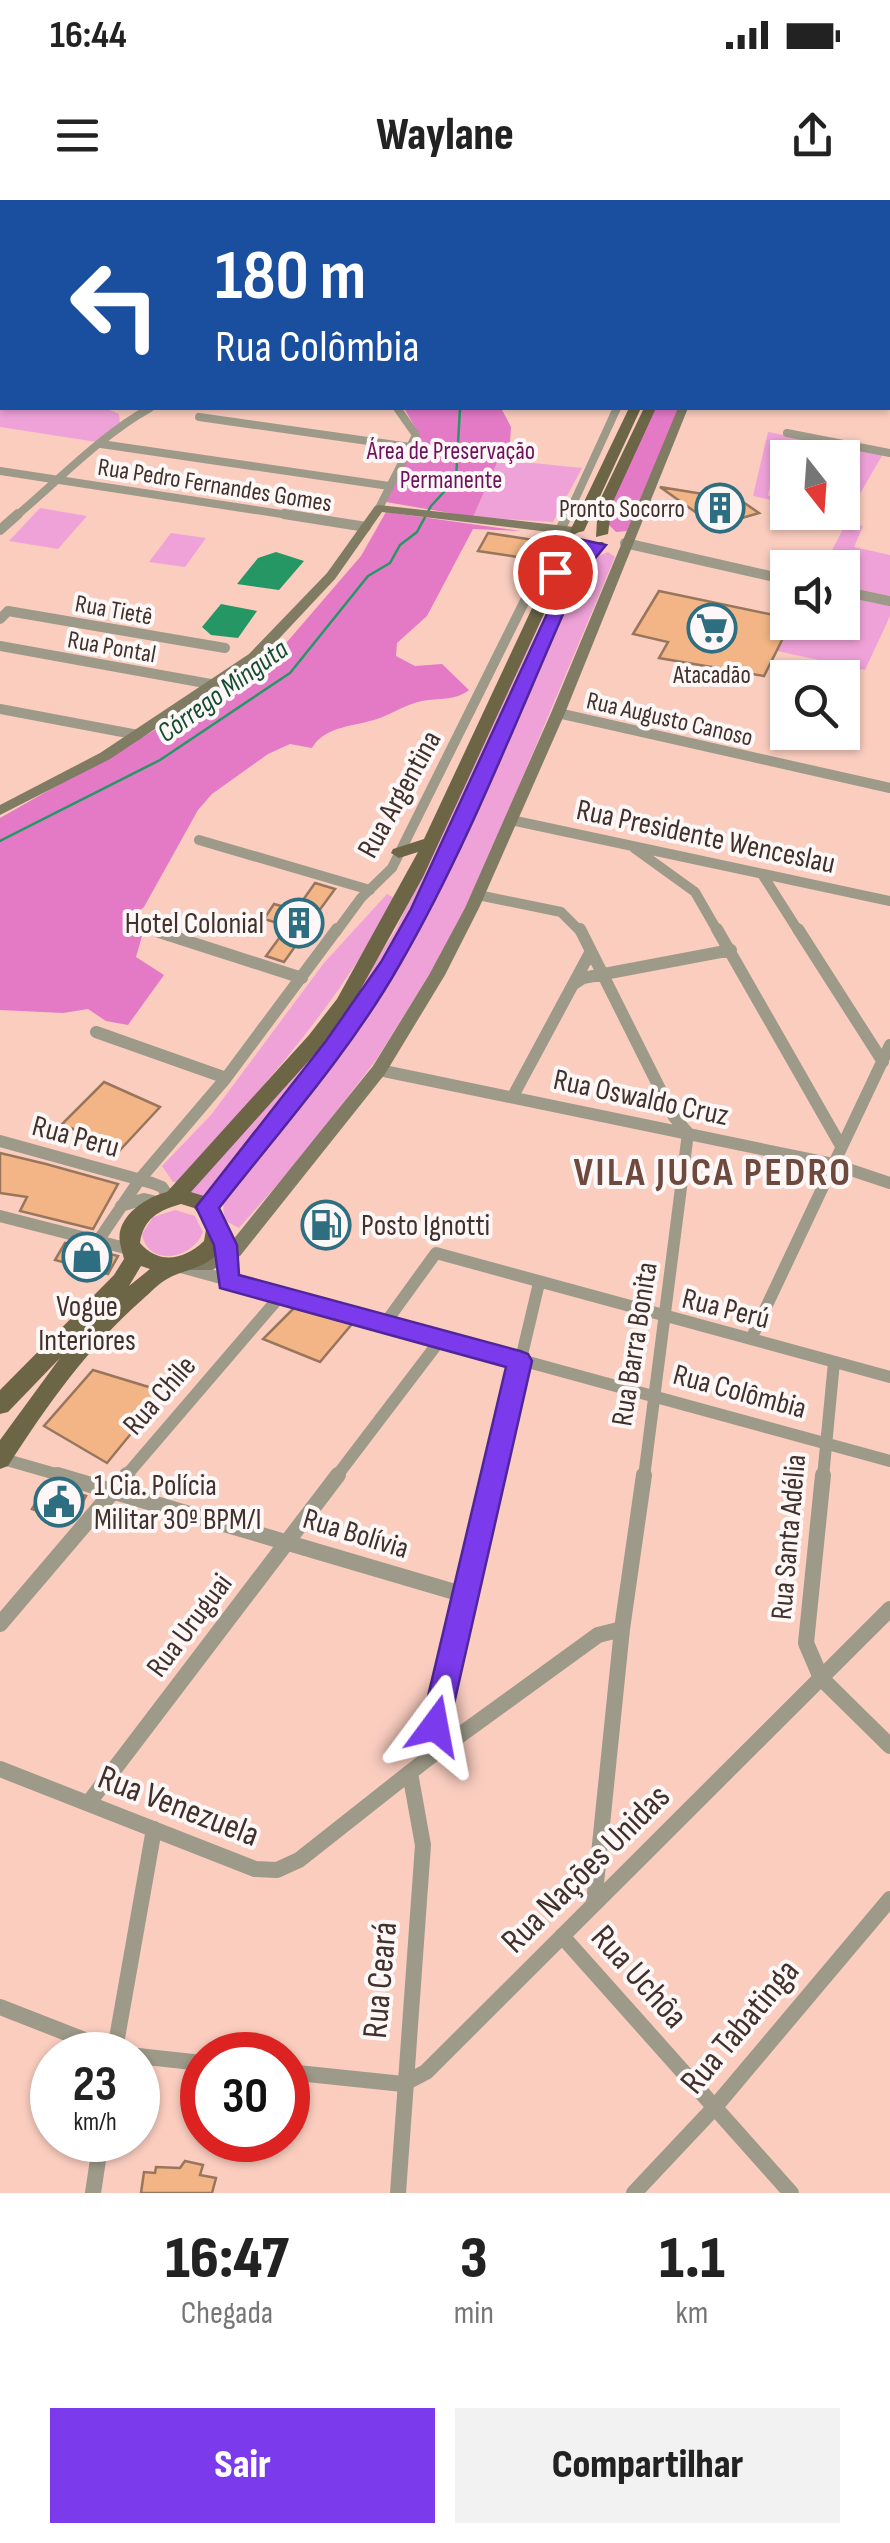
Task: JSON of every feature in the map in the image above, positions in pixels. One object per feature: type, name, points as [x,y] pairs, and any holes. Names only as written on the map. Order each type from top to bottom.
[{"type":"main road","points":[[167,1200],[316,1040],[344,1003],[406,894],[568,535],[633,410]]},
{"type":"main road","points":[[207,1207],[334,1046],[390,965],[420,909],[572,577],[600,541],[605,504],[649,410]]},
{"type":"main road","points":[[568,535],[600,541]]},
{"type":"main road","points":[[399,853],[429,843]]},
{"type":"main road","points":[[0,1405],[121,1281],[134,1260],[130,1227],[140,1212],[167,1200],[188,1199],[207,1207],[217,1222],[217,1234],[204,1255],[177,1266],[135,1293],[41,1393],[0,1458]]},
{"type":"main road","points":[[134,1251],[150,1264],[177,1266]]},
{"type":"street","points":[[0,530],[101,444],[112,429],[146,410]]},
{"type":"street","points":[[0,811],[138,735],[216,686],[272,640],[331,576],[379,508],[416,435],[398,410]]},
{"type":"street","name":"Rua Argentina","points":[[98,1240],[140,1179],[226,1078],[370,890],[392,868],[568,535],[616,410]]},
{"type":"street","points":[[177,1266],[204,1265],[228,1256],[379,1070],[437,975],[478,895],[558,713],[624,545],[683,410]]},
{"type":"street","points":[[199,417],[410,447]]},
{"type":"street","points":[[787,433],[890,453]]},
{"type":"street","points":[[101,444],[389,486]]},
{"type":"street","name":"Rua Pedro Fernandes Gomes","points":[[0,471],[366,528]]},
{"type":"street","points":[[379,508],[568,535]]},
{"type":"street","points":[[600,541],[770,576]]},
{"type":"street","points":[[860,595],[890,601]]},
{"type":"street","name":"Rua Tietê","points":[[0,619],[8,611],[226,648]]},
{"type":"street","name":"Rua Pontal","points":[[0,646],[216,686]]},
{"type":"street","points":[[0,709],[138,735]]},
{"type":"street","name":"Rua Augusto Canoso","points":[[558,713],[890,788]]},
{"type":"street","name":"Rua Presidente Wenceslau","points":[[511,820],[890,901]]},
{"type":"street","points":[[199,840],[370,890]]},
{"type":"street","points":[[633,846],[696,892],[841,1146]]},
{"type":"street","points":[[762,874],[883,1062]]},
{"type":"street","points":[[478,895],[561,912],[578,925],[674,1116],[688,1132]]},
{"type":"street","points":[[159,932],[302,978]]},
{"type":"street","points":[[574,984],[582,978],[731,950]]},
{"type":"street","points":[[513,1096],[591,951]]},
{"type":"street","points":[[96,1032],[226,1078]]},
{"type":"street","points":[[752,1340],[890,1045]]},
{"type":"street","name":"Rua Oswaldo Cruz","points":[[379,1070],[832,1164],[890,1184]]},
{"type":"street","name":"Rua Barra Bonita","points":[[594,1904],[622,1629],[667,1319],[688,1132]]},
{"type":"street","name":"Rua Peru","points":[[0,1141],[162,1186],[167,1200]]},
{"type":"street","points":[[121,1206],[144,1199],[167,1200]]},
{"type":"street","points":[[0,1216],[134,1251]]},
{"type":"street","points":[[217,1234],[228,1256],[228,1281]]},
{"type":"street","name":"Rua Perú","points":[[386,1322],[436,1253],[667,1319],[890,1376]]},
{"type":"street","name":"Rua Colômbia","points":[[177,1266],[890,1461]]},
{"type":"street","points":[[428,1759],[539,1283]]},
{"type":"street","name":"Rua Chile","points":[[0,1624],[282,1294]]},
{"type":"street","name":"Rua Uruguai","points":[[90,1802],[442,1339]]},
{"type":"street","name":"Rua Santa Adélia","points":[[834,1362],[806,1643],[821,1678],[890,1746]]},
{"type":"street","name":"Rua Bolívia","points":[[0,1458],[464,1595]]},
{"type":"street","name":"Rua Nações Unidas","points":[[403,2084],[445,2057],[890,1609]]},
{"type":"street","name":"Rua Venezuela","points":[[0,1769],[255,1870],[278,1870],[299,1860],[428,1759],[598,1635],[622,1629]]},
{"type":"street","name":"Rua Ceará","points":[[398,2193],[423,1844],[410,1773]]},
{"type":"street","points":[[118,2032],[154,1829]]},
{"type":"street","name":"Rua Tabatinga","points":[[634,2193],[714,2108],[890,1899]]},
{"type":"street","name":"Rua Uchôa","points":[[562,1936],[791,2193]]},
{"type":"street","points":[[0,2007],[61,2032]]},
{"type":"street","points":[[310,2074],[403,2084]]},
{"type":"street","points":[[93,2193],[98,2162]]},
{"type":"shaded area","points":[[0,410],[110,410],[119,414],[120,423],[97,442],[0,427]]},
{"type":"shaded area","points":[[768,432],[810,440],[770,440],[770,500],[753,496]]},
{"type":"shaded area","points":[[860,450],[883,454],[860,494]]},
{"type":"shaded area","points":[[504,460],[582,468],[553,522],[473,517],[497,463]]},
{"type":"shaded area","points":[[40,508],[87,516],[58,549],[9,541]]},
{"type":"shaded area","points":[[863,526],[854,547],[890,555],[890,596],[860,590],[860,550],[832,550],[842,530],[860,530]]},
{"type":"shaded area","points":[[171,533],[206,538],[185,567],[149,562]]},
{"type":"shaded area","points":[[572,547],[590,551],[566,572],[554,593],[409,916],[387,953],[313,1060],[206,1198],[186,1189],[379,956],[396,929]]},
{"type":"shaded area","points":[[276,552],[304,561],[279,590],[237,584],[258,558]]},
{"type":"shaded area","points":[[608,552],[615,557],[469,905],[433,969],[376,1060],[301,1158],[239,1228],[224,1220],[223,1202],[387,981],[578,577],[598,556]]},
{"type":"shaded area","points":[[860,600],[890,606],[890,616],[865,670],[860,669],[860,660],[819,660],[777,651],[783,640],[860,640]]},
{"type":"shaded area","points":[[221,604],[257,611],[238,638],[211,635],[202,627]]},
{"type":"shaded area","points":[[387,894],[394,898],[323,1012],[238,1115],[178,1182],[173,1182],[162,1166],[211,1115],[324,963]]},
{"type":"shaded area","points":[[175,1210],[195,1216],[203,1232],[198,1241],[181,1253],[171,1256],[153,1252],[142,1234],[153,1217]]},
{"type":"green space","name":"Área de Preservação Permanente","points":[[405,410],[502,410],[511,427],[509,458],[497,463],[473,517],[386,502],[419,434]]},
{"type":"green space","points":[[653,410],[679,410],[627,531],[616,532],[608,524],[610,505]]},
{"type":"green space","points":[[386,512],[521,531],[473,529],[427,616],[397,643],[396,656],[415,666],[442,664],[469,690],[452,698],[416,702],[377,719],[332,731],[312,748],[290,744],[268,754],[212,794],[198,810],[144,907],[133,916],[142,936],[136,957],[164,975],[128,1025],[106,1021],[88,1009],[63,1013],[0,1010],[0,818],[220,693],[287,642],[361,556]]},
{"type":"building","name":"Pronto Socorro","points":[[660,487],[740,500],[759,513],[715,526]]},
{"type":"building","points":[[488,533],[540,541],[531,559],[478,551]]},
{"type":"building","name":"Atacadão","points":[[659,591],[770,614],[770,640],[782,640],[764,676],[659,658],[668,642],[633,634]]},
{"type":"building","name":"Hotel Colonial","points":[[315,883],[335,889],[313,919],[321,921],[312,932],[306,931],[284,962],[266,956],[288,926],[264,919],[274,904],[296,910]]},
{"type":"building","points":[[104,1082],[160,1107],[120,1150],[62,1124]]},
{"type":"building","points":[[0,1153],[118,1184],[93,1229],[20,1211],[27,1197],[0,1193]]},
{"type":"building","name":"Vogue Interiores","points":[[65,1243],[118,1256],[108,1274],[55,1260]]},
{"type":"building","points":[[294,1308],[352,1324],[320,1362],[263,1339]]},
{"type":"building","points":[[93,1370],[165,1392],[107,1463],[44,1426]]},
{"type":"building","name":"1 Cia. Polícia Militar 30º BPM/I","points":[[47,1483],[86,1496],[72,1522],[32,1509]]},
{"type":"building","points":[[184,2162],[203,2165],[200,2175],[216,2178],[212,2193],[141,2193],[144,2172],[155,2173],[156,2167],[180,2168]]},
{"type":"waterway","name":"Córrego Minguta","points":[[0,841],[160,760],[290,673],[368,576],[390,563],[400,545],[417,532],[431,506],[456,479],[460,410]]},
{"type":"place","name":"Pronto Socorro","points":[[720,508]]},
{"type":"place","name":"Atacadão","points":[[712,628]]},
{"type":"place","name":"Hotel Colonial","points":[[299,923]]},
{"type":"place","name":"Posto Ignotti","points":[[326,1225]]},
{"type":"place","name":"Vogue Interiores","points":[[87,1257]]},
{"type":"place","name":"1 Cia. Polícia Militar 30º BPM/I","points":[[59,1502]]},
{"type":"district","name":"VILA JUCA PEDRO","points":[[713,1171]]},
{"type":"route","points":[[435,1726],[520,1361],[228,1281],[225,1245],[207,1207],[357,1016],[390,965],[420,909],[550,621],[576,570],[598,545],[581,547],[570,542],[555,572]]}]
